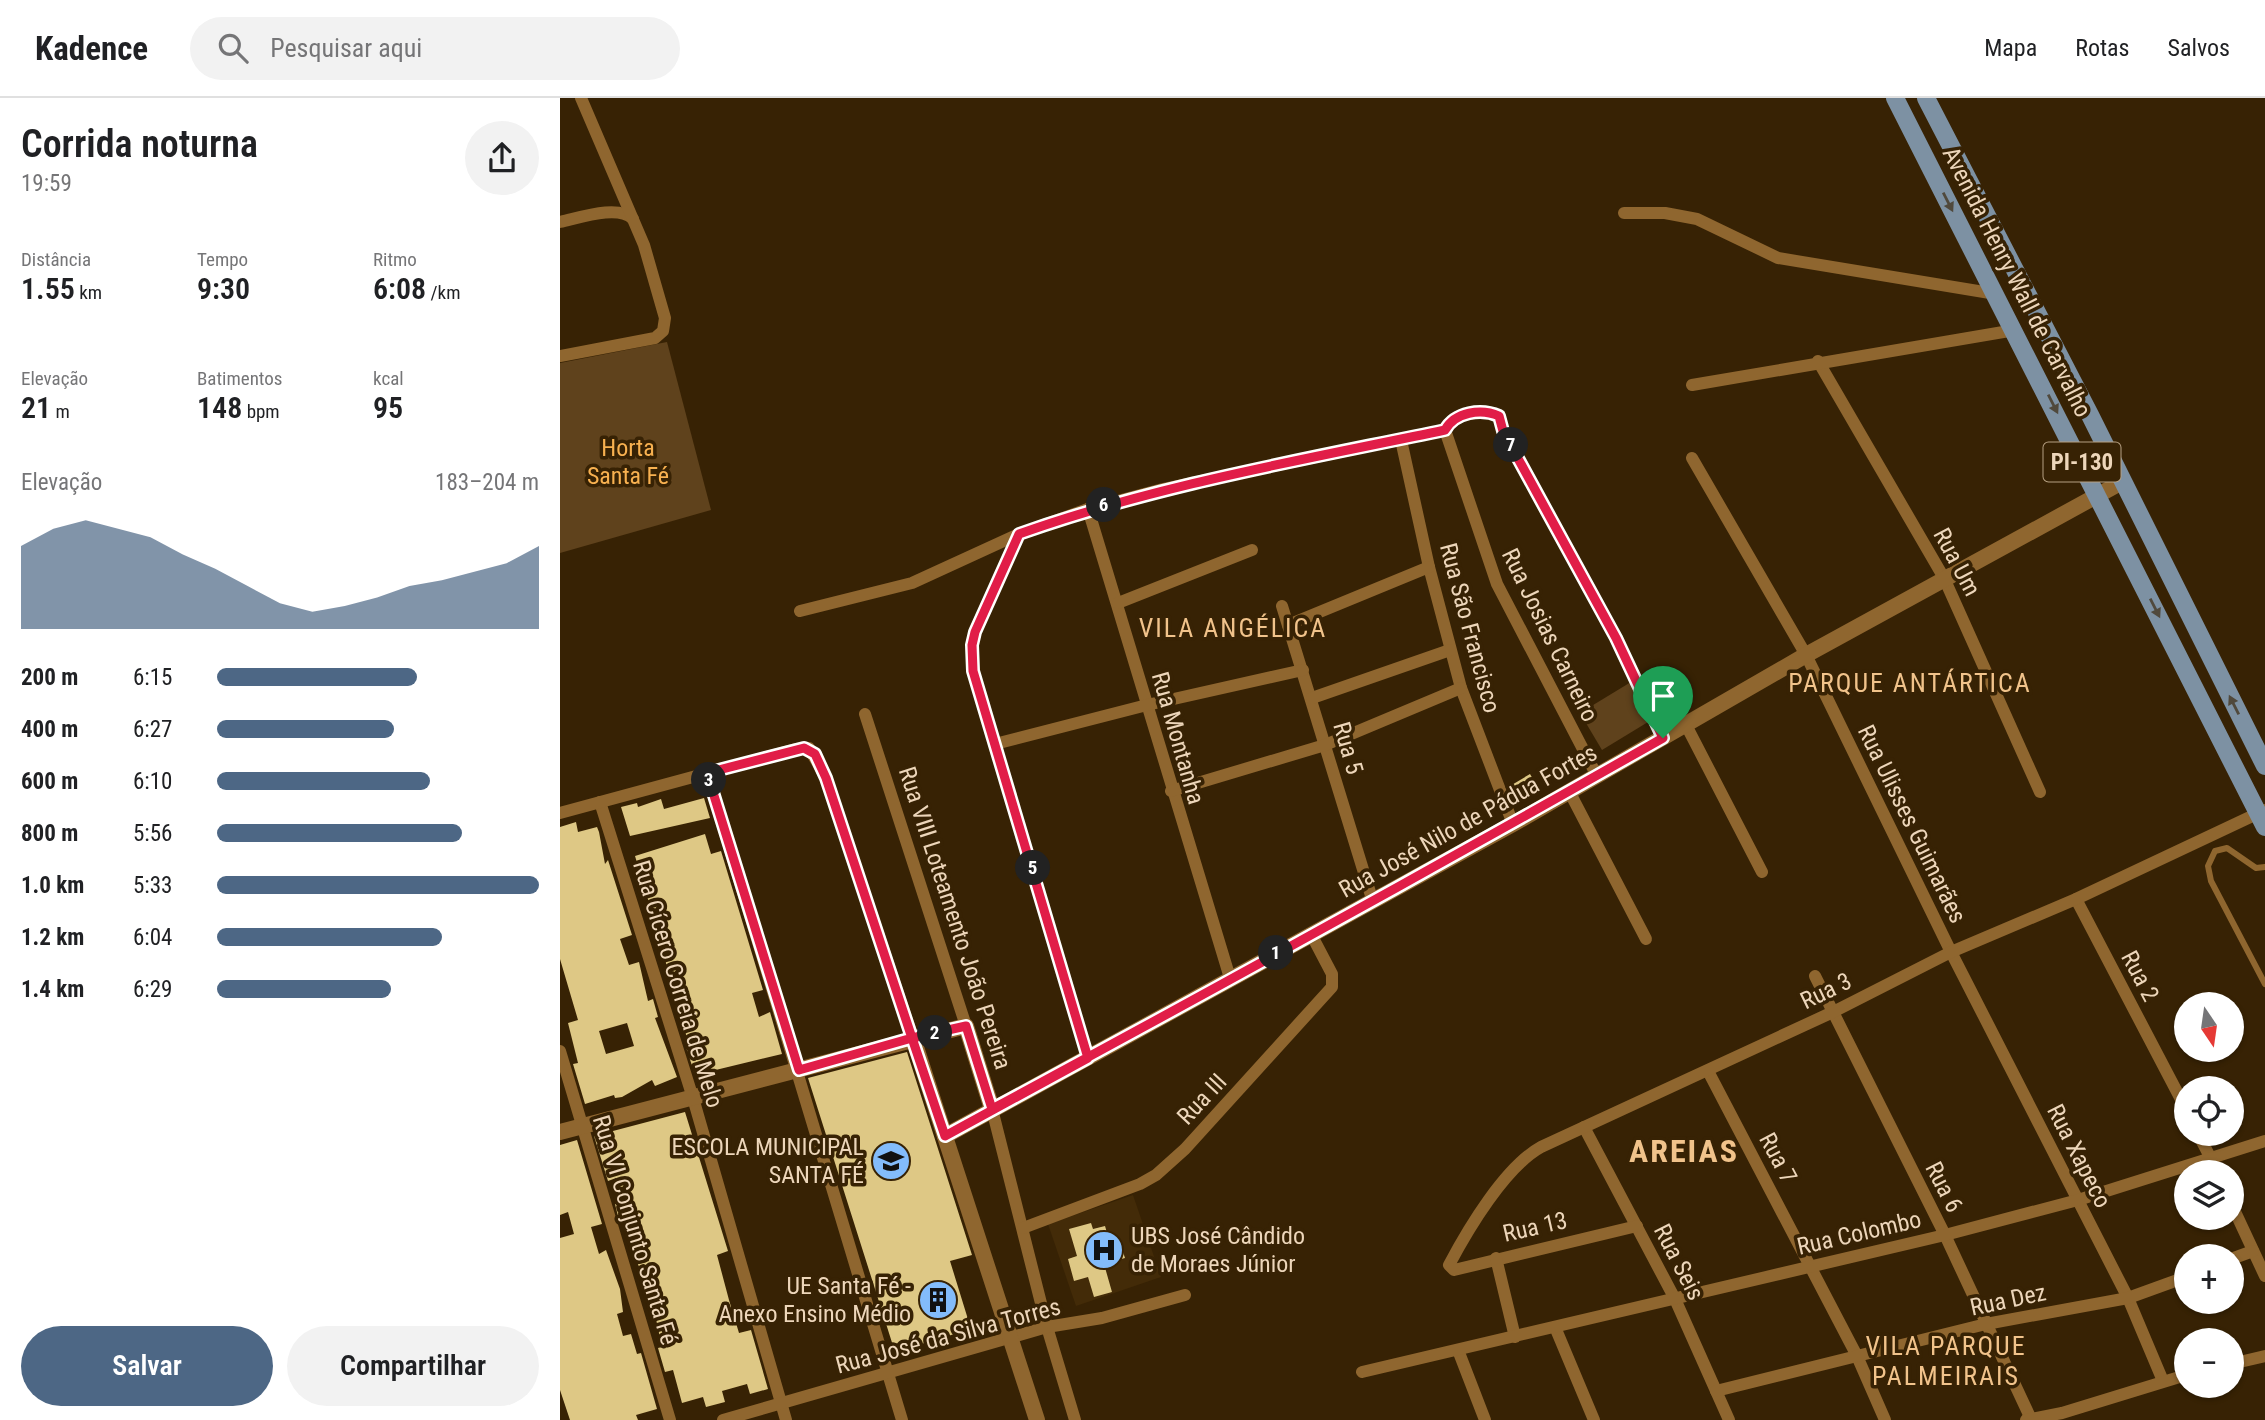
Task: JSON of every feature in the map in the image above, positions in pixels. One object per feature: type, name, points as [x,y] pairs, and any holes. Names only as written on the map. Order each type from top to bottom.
[{"type":"main road","name":"Avenida Henry Wall de Carvalho","points":[[1895,98],[2263,817]]},
{"type":"main road","name":"Avenida Henry Wall de Carvalho","points":[[1926,98],[2265,766]]},
{"type":"main road","points":[[1931,169],[1957,159]]},
{"type":"street","points":[[560,356],[655,338],[663,331],[665,318],[652,269],[633,219],[581,98]]},
{"type":"street","points":[[560,222],[624,213],[633,219]]},
{"type":"street","points":[[1624,213],[1665,213],[1690,217],[1778,258],[1996,294]]},
{"type":"street","points":[[1692,385],[1818,361],[2015,330]]},
{"type":"street","name":"Rua Um","points":[[1818,361],[1944,578],[2040,792]]},
{"type":"street","points":[[1499,416],[1503,431],[1616,638],[1663,738]]},
{"type":"street","points":[[800,611],[912,583],[1019,534],[1088,509],[1163,489],[1445,430]]},
{"type":"street","name":"Rua Josias Carneiro","points":[[1445,430],[1497,584],[1597,776]]},
{"type":"street","name":"Rua São Francisco","points":[[1401,439],[1429,567],[1461,688],[1513,824]]},
{"type":"street","name":"Rua Ulisses Guimarães","points":[[1692,458],[1806,655],[1951,953]]},
{"type":"street","name":"Rua José Nilo de Pádua Fortes","points":[[945,1136],[1373,902],[1806,655],[2122,482]]},
{"type":"street","name":"Rua Montanha","points":[[1088,509],[1118,603],[1171,791],[1230,978]]},
{"type":"street","points":[[1019,534],[972,645],[973,671],[1088,1058]]},
{"type":"street","points":[[1118,603],[1252,550]]},
{"type":"street","points":[[1288,625],[1429,567]]},
{"type":"street","name":"Rua 5","points":[[1282,606],[1373,902]]},
{"type":"street","points":[[1312,698],[1450,650]]},
{"type":"street","points":[[995,744],[1147,705],[1303,670]]},
{"type":"street","points":[[1171,791],[1325,745],[1461,688]]},
{"type":"street","name":"Rua VIII Loteamento João Pereira","points":[[865,713],[992,1109],[1047,1327],[1075,1420]]},
{"type":"street","points":[[1686,725],[1762,872]]},
{"type":"street","points":[[560,813],[796,749],[807,748],[815,754],[826,778],[1037,1420]]},
{"type":"street","points":[[707,773],[799,1070],[902,1420]]},
{"type":"street","points":[[1569,792],[1646,939]]},
{"type":"street","name":"Rua Cícero Correia de Melo","points":[[600,802],[692,1098],[786,1420]]},
{"type":"street","name":"Rua 3","points":[[1450,1263],[1517,1163],[1541,1147],[1833,1012],[1951,953],[2263,817]]},
{"type":"street","name":"Rua 2","points":[[2076,899],[2174,1086]]},
{"type":"street","name":"Rua III","points":[[1023,1228],[1140,1184],[1156,1175],[1185,1149],[1332,987],[1332,974],[1311,934]]},
{"type":"street","name":"Rua Xapeco","points":[[1951,953],[2128,1298],[2163,1381]]},
{"type":"street","name":"Rua 6","points":[[1815,976],[1945,1235],[2029,1419]]},
{"type":"street","points":[[560,1132],[966,1026]]},
{"type":"street","name":"Rua VI Conjunto Santa Fé","points":[[560,1051],[670,1420]]},
{"type":"street","name":"Rua 7","points":[[1708,1071],[1857,1356],[1885,1420]]},
{"type":"street","name":"Rua Seis","points":[[1584,1127],[1675,1298],[1728,1420]]},
{"type":"street","name":"Rua Colombo","points":[[2227,1160],[2265,1141]]},
{"type":"street","name":"Rua Colombo","points":[[1362,1372],[1945,1235],[2174,1176]]},
{"type":"street","name":"Rua 13","points":[[1450,1263],[1449,1267],[1454,1270],[1637,1226]]},
{"type":"street","points":[[2243,1230],[2265,1276]]},
{"type":"street","points":[[2244,1254],[2253,1251]]},
{"type":"street","points":[[1496,1258],[1515,1337]]},
{"type":"street","name":"Rua Dez","points":[[1716,1391],[1986,1324],[2128,1298],[2174,1281]]},
{"type":"street","name":"Rua José da Silva Torres","points":[[723,1420],[1047,1327],[1102,1318],[1185,1295]]},
{"type":"street","points":[[1555,1327],[1594,1420]]},
{"type":"street","points":[[1458,1350],[1485,1420]]},
{"type":"street","points":[[2244,1361],[2265,1356]]},
{"type":"street","points":[[2029,1419],[2063,1416],[2174,1379]]},
{"type":"lane","points":[[1445,430],[1450,422],[1462,415],[1489,411],[1499,416]]},
{"type":"lane","points":[[2265,867],[2256,868],[2227,848],[2215,851],[2208,866],[2211,881],[2265,984]]},
{"type":"shaded area","name":"UBS José Cândido de Moraes Júnior","points":[[1133,1195],[1161,1277],[1076,1306],[1048,1224]]},
{"type":"green space","name":"Horta Santa Fé","points":[[667,342],[711,510],[560,553],[560,363]]},
{"type":"green space","points":[[1631,682],[1653,719],[1602,750],[1580,713]]},
{"type":"building","points":[[1530,774],[1539,790],[1519,802],[1510,786]]},
{"type":"building","points":[[704,798],[710,818],[630,836],[621,807],[637,803],[638,807],[661,799],[664,809]]},
{"type":"building","points":[[576,822],[578,832],[597,827],[605,864],[608,860],[632,935],[620,939],[629,965],[639,962],[648,1001],[653,999],[658,1017],[655,1018],[677,1077],[655,1086],[652,1080],[622,1097],[615,1098],[614,1095],[585,1104],[573,1064],[578,1063],[568,1023],[578,1020],[560,959],[560,827]],"holes":[[[627,1023],[634,1046],[606,1054],[599,1031]]]},
{"type":"building","points":[[705,834],[711,854],[721,851],[763,990],[752,993],[759,1017],[770,1012],[782,1054],[695,1075],[685,1044],[688,1043],[675,992],[672,993],[664,953],[635,856]]},
{"type":"building","name":"ESCOLA MUNICIPAL SANTA FÉ","points":[[907,1052],[972,1255],[950,1261],[971,1329],[895,1352],[808,1078]]},
{"type":"building","points":[[685,1112],[728,1251],[717,1255],[729,1300],[739,1333],[751,1330],[768,1389],[750,1394],[747,1384],[722,1391],[725,1402],[706,1407],[703,1397],[682,1403],[673,1370],[665,1372],[658,1348],[662,1347],[653,1305],[638,1264],[649,1261],[644,1239],[637,1217],[622,1222],[619,1220],[615,1204],[623,1202],[616,1178],[608,1181],[594,1136]]},
{"type":"building","points":[[577,1140],[602,1224],[591,1227],[599,1254],[606,1250],[620,1289],[623,1312],[617,1314],[623,1336],[631,1334],[637,1354],[641,1353],[657,1409],[636,1415],[638,1420],[570,1420],[560,1390],[560,1238],[574,1234],[568,1212],[560,1215],[560,1145]]},
{"type":"building","points":[[1091,1223],[1093,1229],[1105,1226],[1110,1243],[1119,1240],[1125,1258],[1104,1264],[1112,1292],[1094,1297],[1088,1277],[1074,1281],[1068,1259],[1077,1256],[1069,1229]]},
{"type":"place","name":"ESCOLA MUNICIPAL SANTA FÉ","points":[[891,1161]]},
{"type":"place","name":"UBS José Cândido de Moraes Júnior","points":[[1104,1250]]},
{"type":"place","name":"UE Santa Fé - Anexo Ensino Médio","points":[[938,1300]]},
{"type":"district","name":"VILA ANGÉLICA","points":[[1233,628]]},
{"type":"district","name":"PARQUE ANTÁRTICA","points":[[1910,683]]},
{"type":"district","name":"AREIAS","points":[[1684,1151]]},
{"type":"district","name":"VILA PARQUE PALMEIRAIS","points":[[1946,1361]]},
{"type":"route","points":[[1663,738],[1373,902],[1311,934],[1088,1058],[992,1109],[966,1026],[912,1038],[826,778],[815,754],[809,748],[796,749],[707,773],[799,1070],[912,1038],[945,1136],[1088,1058],[1044,902],[973,671],[971,655],[975,632],[1019,534],[1088,509],[1163,489],[1445,430],[1450,422],[1462,415],[1489,411],[1499,416],[1503,431],[1616,638],[1663,738]]}]
